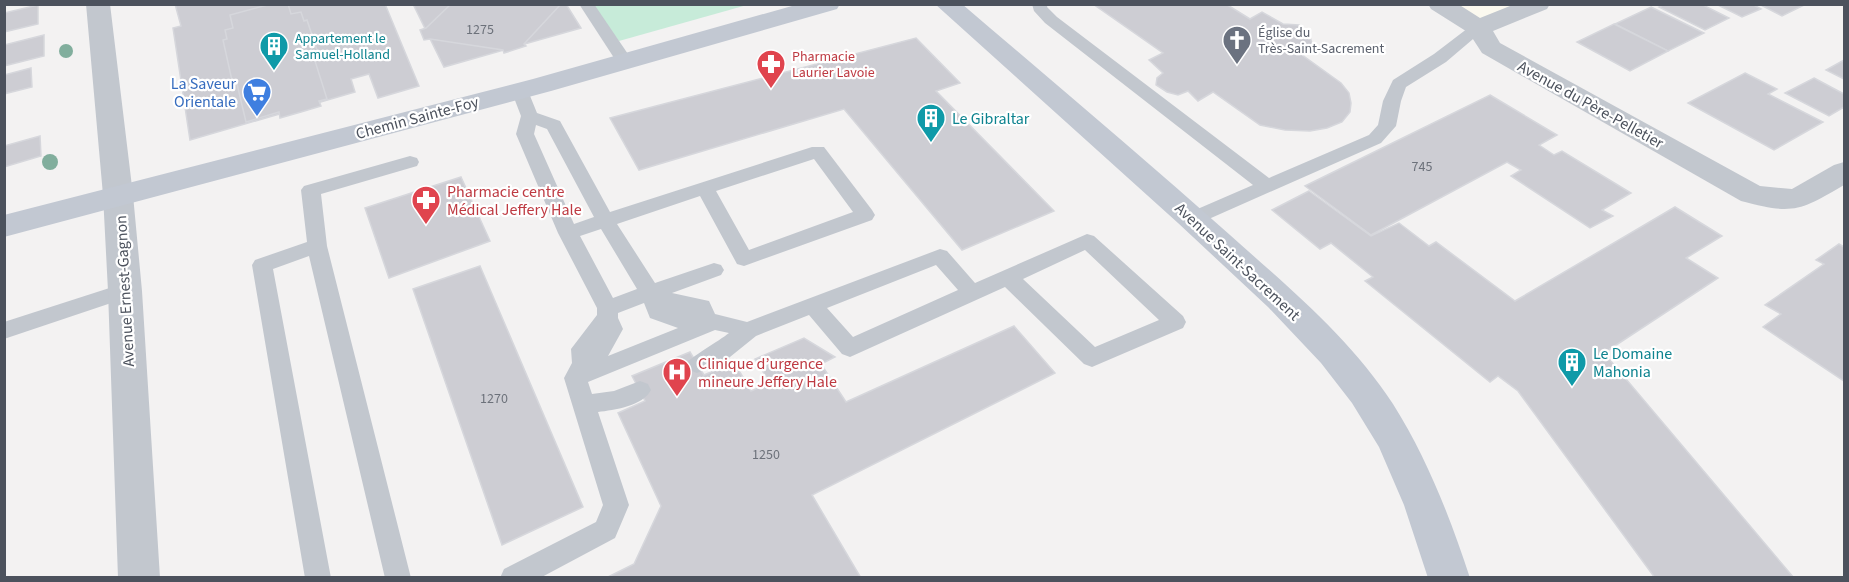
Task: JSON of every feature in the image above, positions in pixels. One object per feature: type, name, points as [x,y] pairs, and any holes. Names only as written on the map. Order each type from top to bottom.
[{"type":"main road","name":"Chemin Sainte-Foy","points":[[4,226],[520,90],[828,4]]},
{"type":"main road","name":"Avenue Saint-Sacrement","points":[[947,4],[1193,219],[1296,314],[1340,359],[1366,394],[1410,469],[1449,578]]},
{"type":"street","name":"Avenue Ernest-Gagnon","points":[[98,4],[118,195],[125,291],[139,578]]},
{"type":"street","name":"Avenue du Père-Pelletier","points":[[1440,4],[1478,28],[1491,48],[1752,194],[1778,199],[1797,199],[1845,172]]},
{"type":"street","points":[[1478,28],[1538,4]]},
{"type":"lane","points":[[586,4],[624,60]]},
{"type":"lane","points":[[1040,4],[1039,8],[1051,20],[1268,187]]},
{"type":"lane","points":[[1193,219],[1375,139],[1387,126],[1392,101],[1399,84],[1440,58],[1478,28]]},
{"type":"lane","points":[[520,90],[530,116],[525,134],[568,233],[607,313],[612,329],[596,357],[579,371]]},
{"type":"lane","points":[[530,116],[554,125],[605,220],[652,297],[658,312],[690,323],[711,321],[747,330]]},
{"type":"lane","points":[[568,233],[605,220],[818,151],[865,215],[744,259],[705,188]]},
{"type":"lane","points":[[398,578],[317,246],[311,190],[410,162]]},
{"type":"lane","points":[[812,305],[850,348],[1087,241],[1176,322],[1092,358],[1008,277]]},
{"type":"lane","points":[[317,246],[262,265],[318,578]]},
{"type":"lane","points":[[697,364],[717,355],[747,330],[940,256],[972,293]]},
{"type":"lane","points":[[607,313],[652,297],[714,270]]},
{"type":"lane","points":[[4,331],[125,291]]},
{"type":"lane","points":[[579,371],[711,321]]},
{"type":"lane","points":[[513,578],[606,530],[616,505],[583,405],[579,371]]},
{"type":"lane","points":[[583,405],[616,400],[639,390]]},
{"type":"shaded area","points":[[1439,5],[1539,5],[1478,28]]},
{"type":"green space","points":[[591,5],[747,5],[619,41]]},
{"type":"building","points":[[175,4],[385,4],[419,86],[378,98],[369,74],[351,79],[355,92],[190,140],[173,28],[181,26]]},
{"type":"building","name":"Appartement le Samuel-Holland","points":[[271,4],[288,4],[291,14],[301,12],[304,21],[307,20],[320,59],[315,61],[327,99],[319,101],[321,106],[280,118],[279,112],[246,122],[237,84],[233,85],[223,40],[227,39],[225,30],[233,28],[230,15]]},
{"type":"building","points":[[413,4],[566,4],[581,28],[444,67]]},
{"type":"building","points":[[451,4],[561,4],[524,44],[526,46],[504,53],[503,50],[424,40],[420,30],[426,28]]},
{"type":"building","name":"Église du Très-Saint-Sacrement","points":[[1093,4],[1226,4],[1250,19],[1262,12],[1283,24],[1299,25],[1309,33],[1312,44],[1298,52],[1341,83],[1349,93],[1350,112],[1342,122],[1327,128],[1310,131],[1285,130],[1260,125],[1213,92],[1198,101],[1188,91],[1178,95],[1167,92],[1156,85],[1157,78],[1163,73],[1149,60],[1163,53]]},
{"type":"building","points":[[1665,4],[1701,4],[1729,18],[1705,30],[1659,7]]},
{"type":"building","points":[[1716,4],[1752,4],[1761,9],[1742,17]]},
{"type":"building","points":[[1759,4],[1806,4],[1782,16]]},
{"type":"building","points":[[38,5],[38,24],[4,32],[4,13]]},
{"type":"building","points":[[1651,7],[1704,33],[1668,51],[1615,24]]},
{"type":"building","points":[[1614,24],[1668,51],[1630,71],[1577,42]]},
{"type":"building","points":[[44,35],[44,56],[4,66],[4,45]]},
{"type":"building","name":"Le Gibraltar","points":[[916,38],[960,83],[936,91],[1054,211],[962,250],[844,109],[639,170],[610,118]]},
{"type":"building","points":[[1844,60],[1844,79],[1826,70]]},
{"type":"building","points":[[31,68],[32,87],[4,94],[4,75]]},
{"type":"building","points":[[1745,73],[1777,89],[1768,94],[1823,122],[1774,150],[1688,103]]},
{"type":"building","points":[[1814,78],[1844,94],[1844,107],[1829,116],[1785,93]]},
{"type":"building","points":[[1490,95],[1557,135],[1539,145],[1554,155],[1562,151],[1631,193],[1602,210],[1613,216],[1590,228],[1511,176],[1521,170],[1507,162],[1371,235],[1305,186]]},
{"type":"building","points":[[40,136],[41,156],[4,167],[4,146]]},
{"type":"building","name":"Pharmacie centre Médical Jeffery Hale","points":[[461,177],[490,241],[389,278],[365,208]]},
{"type":"building","name":"Le Domaine Mahonia","points":[[1309,191],[1371,236],[1399,223],[1429,246],[1436,242],[1515,301],[1675,207],[1722,236],[1686,258],[1718,278],[1604,353],[1794,578],[1655,578],[1518,391],[1498,376],[1490,382],[1365,281],[1373,277],[1331,243],[1320,249],[1272,210]]},
{"type":"building","points":[[1839,244],[1844,247],[1844,381],[1763,327],[1781,314],[1765,305],[1824,264],[1816,260]]},
{"type":"building","points":[[480,266],[583,507],[502,545],[413,289]]},
{"type":"building","points":[[1014,326],[1055,373],[812,495],[861,578],[606,578],[634,564],[661,506],[618,413],[645,401],[632,376],[690,352],[704,375],[734,362],[751,391],[770,383],[755,359],[804,338],[835,357],[821,364],[846,402]]},
{"type":"place","name":"Église du Très-Saint-Sacrement","points":[[1237,66]]},
{"type":"place","name":"Appartement le Samuel-Holland","points":[[274,72]]},
{"type":"place","name":"Pharmacie Laurier Lavoie","points":[[771,90]]},
{"type":"place","name":"La Saveur Orientale","points":[[257,118]]},
{"type":"place","name":"Le Gibraltar","points":[[931,144]]},
{"type":"place","name":"Pharmacie centre Médical Jeffery Hale","points":[[426,226]]},
{"type":"place","name":"Le Domaine Mahonia","points":[[1572,388]]},
{"type":"place","name":"Clinique d’urgence mineure Jeffery Hale","points":[[677,398]]}]
